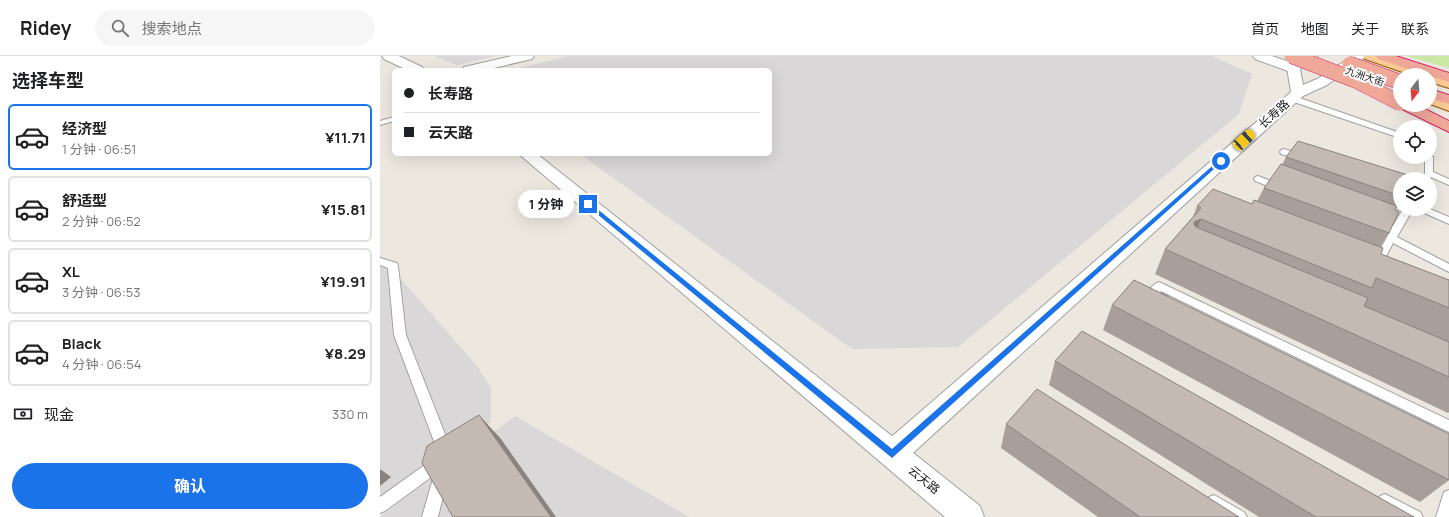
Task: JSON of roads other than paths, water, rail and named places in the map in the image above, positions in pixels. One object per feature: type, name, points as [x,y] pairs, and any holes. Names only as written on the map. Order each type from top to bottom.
[{"type":"highway","points":[[1326,56],[1393,80]]},
{"type":"highway","points":[[1356,56],[1393,69]]},
{"type":"highway","points":[[1383,56],[1449,78]]},
{"type":"highway","points":[[1400,56],[1449,70]]},
{"type":"highway","points":[[1302,58],[1393,91]]},
{"type":"highway","points":[[1302,58],[1355,80],[1393,99]]},
{"type":"highway","points":[[1437,84],[1449,88]]},
{"type":"highway","points":[[1437,96],[1449,100]]},
{"type":"highway","points":[[1437,108],[1449,112]]},
{"type":"highway","points":[[1420,112],[1449,126]]},
{"type":"main road","name":"九洲大街","points":[[1370,56],[1404,68]]},
{"type":"main road","name":"九洲大街","points":[[1302,58],[1342,68],[1393,86]]},
{"type":"main road","points":[[1437,80],[1449,84]]},
{"type":"main road","points":[[1437,102],[1449,106]]},
{"type":"street","points":[[389,56],[413,68]]},
{"type":"street","points":[[477,68],[528,56]]},
{"type":"street","points":[[1260,56],[1302,58]]},
{"type":"street","name":"长寿路","points":[[892,454],[1294,96],[1322,82],[1361,56]]},
{"type":"street","name":"长寿路","points":[[1294,96],[1302,58]]},
{"type":"street","name":"云天路","points":[[529,156],[969,517]]},
{"type":"lane","points":[[1294,96],[1393,133]]},
{"type":"lane","points":[[380,123],[392,120]]},
{"type":"lane","points":[[1284,152],[1313,161]]},
{"type":"lane","points":[[1258,179],[1287,190]]},
{"type":"lane","points":[[1437,179],[1449,182]]},
{"type":"lane","points":[[1385,273],[1370,265],[1393,234],[1404,216]]},
{"type":"lane","points":[[1437,216],[1449,222]]},
{"type":"lane","points":[[1366,219],[1449,268]]},
{"type":"lane","points":[[380,261],[393,266],[400,335],[447,457],[430,517]]},
{"type":"lane","points":[[1449,426],[1159,286],[1153,294],[1449,439]]},
{"type":"lane","points":[[380,506],[447,457]]},
{"type":"lane","points":[[1373,494],[1415,517]]},
{"type":"lane","points":[[1444,517],[1449,497]]},
{"type":"lane","points":[[1218,517],[1202,500],[1239,517]]}]
